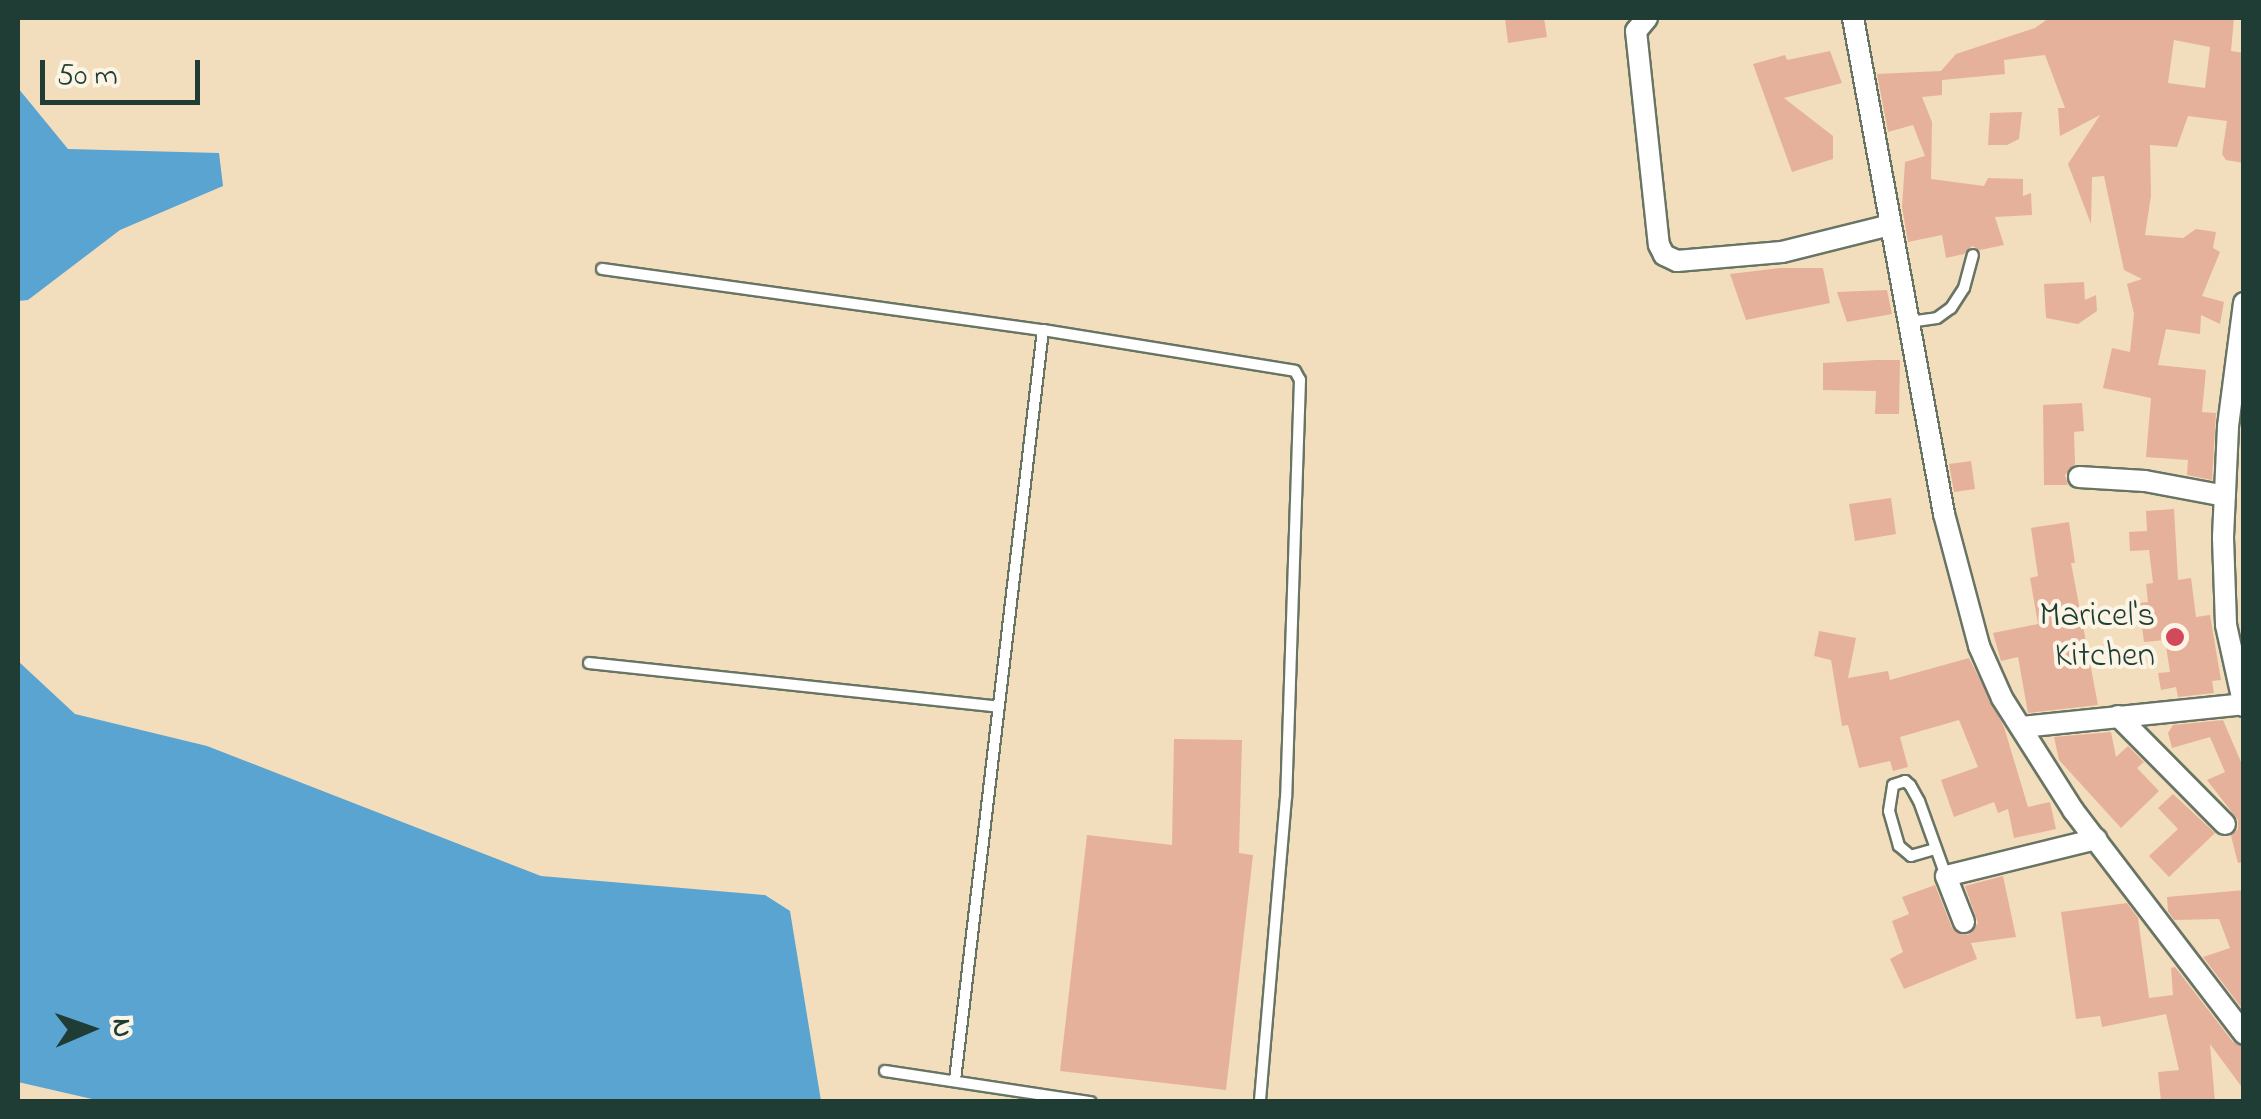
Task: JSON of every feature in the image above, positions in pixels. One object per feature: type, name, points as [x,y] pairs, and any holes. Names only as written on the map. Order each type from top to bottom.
[{"type":"street","points":[[1646,18],[1636,31],[1659,245],[1664,255],[1677,261],[1782,252],[1890,225]]},
{"type":"street","points":[[1853,18],[1961,591],[1979,646],[2073,810],[2244,1034]]},
{"type":"street","points":[[2022,727],[2243,705],[2226,626],[2225,496],[2228,427],[2244,304]]},
{"type":"street","points":[[2079,477],[2145,481],[2225,496]]},
{"type":"street","points":[[2118,716],[2225,824]]},
{"type":"street","points":[[1964,922],[1946,876],[2097,838]]},
{"type":"lane","points":[[1908,322],[1936,318],[1952,308],[1964,288],[1973,255]]},
{"type":"lane","points":[[602,269],[1043,330],[1295,371],[1300,380],[1286,797],[1260,1102]]},
{"type":"lane","points":[[955,1080],[1043,330]]},
{"type":"lane","points":[[589,663],[999,707]]},
{"type":"lane","points":[[1936,850],[1911,856],[1899,846],[1889,811],[1893,785],[1905,781],[1910,785],[1936,850],[1946,876]]},
{"type":"lane","points":[[885,1071],[1091,1102]]},
{"type":"water","points":[[18,88],[68,149],[219,153],[223,186],[120,230],[28,300],[18,301]]},
{"type":"water","points":[[18,661],[75,714],[207,746],[541,876],[765,895],[790,911],[821,1101],[105,1102],[18,1082]]},
{"type":"building","points":[[1505,18],[1544,18],[1547,37],[1508,43]]},
{"type":"building","points":[[2049,18],[2234,18],[2231,51],[2244,53],[2244,163],[2226,160],[2222,154],[2227,121],[2188,116],[2177,147],[2150,145],[2151,196],[2145,235],[2183,238],[2196,229],[2216,232],[2213,248],[2220,252],[2202,296],[2224,302],[2220,324],[2201,315],[2200,334],[2166,329],[2158,365],[2206,370],[2202,412],[2216,413],[2212,480],[2187,475],[2188,460],[2146,457],[2151,398],[2103,388],[2112,348],[2130,352],[2134,314],[2127,284],[2142,279],[2124,270],[2104,176],[2092,177],[2091,224],[2068,164],[2100,115],[2060,136],[2058,108],[2065,108],[2045,55],[2004,60],[2005,74],[1942,80],[1942,95],[1922,97],[1932,122],[1931,179],[1984,186],[1988,178],[2023,179],[2023,196],[2031,193],[2032,215],[1995,217],[2004,245],[1980,250],[1972,246],[1964,254],[1946,258],[1942,235],[1908,242],[1902,207],[1905,162],[1925,156],[1913,125],[1888,132],[1877,74],[1941,71],[1956,54],[2035,28]],"holes":[[[2174,40],[2210,47],[2205,88],[2168,83]]]},
{"type":"building","points":[[1830,51],[1842,83],[1784,98],[1833,136],[1833,159],[1792,172],[1753,64],[1785,55],[1787,60]]},
{"type":"building","points":[[2022,112],[2019,139],[2007,145],[1988,145],[1990,113]]},
{"type":"building","points":[[1823,268],[1830,303],[1746,320],[1730,274]]},
{"type":"building","points":[[2084,282],[2085,300],[2096,295],[2097,311],[2078,324],[2046,318],[2044,284]]},
{"type":"building","points":[[1887,290],[1892,314],[1847,322],[1837,292]]},
{"type":"building","points":[[1900,360],[1899,414],[1875,414],[1876,391],[1823,390],[1823,363]]},
{"type":"building","points":[[2082,403],[2084,431],[2074,432],[2075,464],[2065,475],[2068,485],[2044,485],[2043,405]]},
{"type":"building","points":[[1971,461],[1975,489],[1954,492],[1949,464]]},
{"type":"building","points":[[1891,498],[1896,534],[1855,541],[1849,504]]},
{"type":"building","points":[[2174,509],[2178,580],[2191,578],[2196,617],[2210,615],[2221,680],[2212,681],[2214,693],[2178,697],[2176,687],[2161,690],[2158,673],[2170,672],[2165,640],[2144,642],[2139,603],[2148,602],[2146,584],[2153,583],[2149,550],[2130,551],[2129,532],[2147,531],[2146,511]]},
{"type":"building","points":[[2069,522],[2075,563],[2071,563],[2098,705],[2028,713],[2018,657],[2001,661],[1993,633],[2038,624],[2030,578],[2038,576],[2031,528]]},
{"type":"building","points":[[1819,631],[1856,638],[1848,678],[1888,671],[1890,680],[1969,658],[2004,727],[2028,807],[2050,802],[2056,829],[2014,838],[2008,809],[1998,813],[1994,802],[1954,817],[1941,780],[1978,767],[1959,720],[1900,737],[1908,767],[1893,771],[1890,761],[1859,768],[1848,725],[1842,726],[1831,660],[1814,656]]},
{"type":"building","points":[[2223,720],[2244,769],[2244,862],[2238,863],[2231,836],[2238,829],[2238,820],[2207,780],[2225,772],[2210,737],[2172,748],[2168,733],[2173,725]]},
{"type":"building","points":[[2111,732],[2116,757],[2128,746],[2144,762],[2137,768],[2159,791],[2121,828],[2059,760],[2054,737]]},
{"type":"building","points":[[1174,739],[1242,740],[1239,853],[1253,855],[1226,1090],[1060,1071],[1087,835],[1172,845]]},
{"type":"building","points":[[2173,794],[2215,833],[2169,877],[2149,856],[2178,829],[2158,808]]},
{"type":"building","points":[[2003,876],[2016,937],[1971,943],[1977,959],[1904,989],[1890,959],[1903,952],[1892,921],[1909,914],[1902,897],[1935,885],[1952,928],[1968,935],[1978,923],[1965,886]]},
{"type":"building","points":[[2244,890],[2244,1011],[2203,957],[2230,948],[2219,919],[2174,920],[2168,911],[2167,897]]},
{"type":"building","points":[[2127,903],[2138,918],[2149,998],[2173,995],[2171,968],[2175,967],[2233,1042],[2244,1047],[2244,1090],[2210,1044],[2215,1102],[2161,1102],[2158,1072],[2179,1070],[2166,1014],[2102,1027],[2100,1016],[2076,1019],[2061,912]]},
{"type":"place","name":"Maricel's Kitchen","points":[[2175,637]]}]
